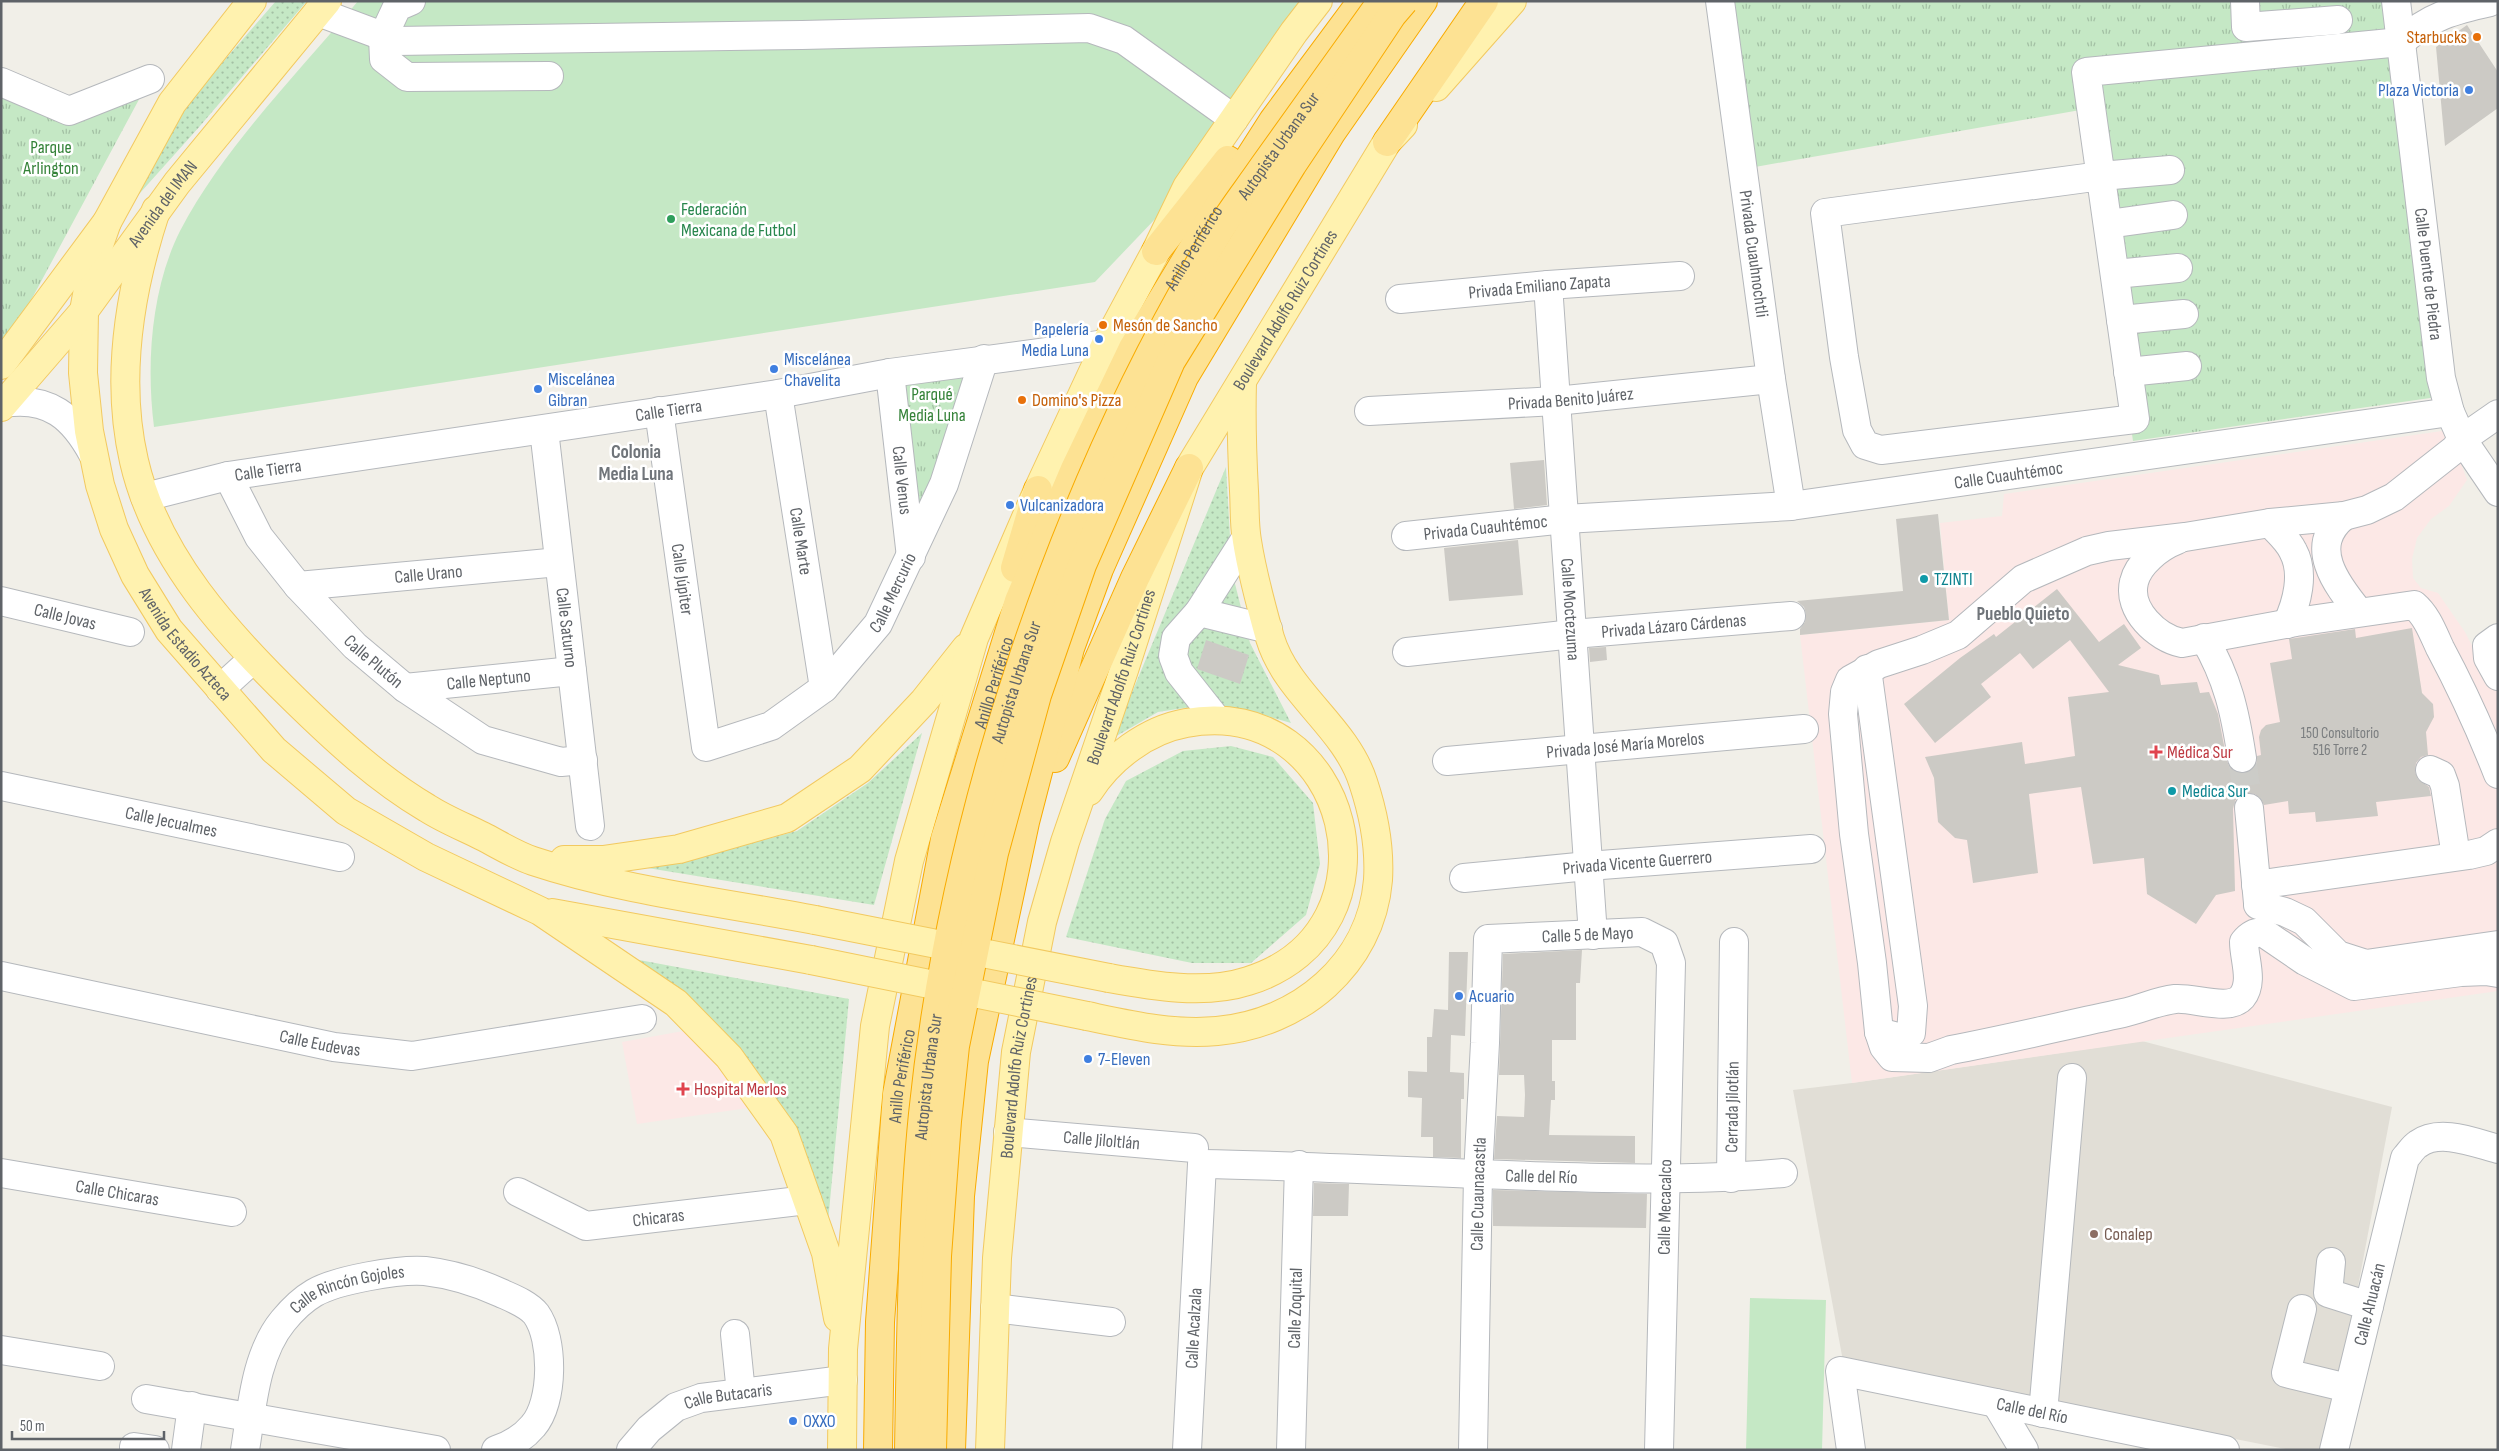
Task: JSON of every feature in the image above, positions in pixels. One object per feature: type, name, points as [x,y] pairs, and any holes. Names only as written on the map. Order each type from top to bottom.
[{"type":"highway","points":[[1156,251],[1195,204],[1260,116],[1361,1]]},
{"type":"highway","name":"Anillo Periférico","points":[[878,1450],[880,1326],[897,1094],[945,839],[1022,592],[1074,470],[1133,348],[1223,199],[1273,121],[1361,1]]},
{"type":"highway","name":"Autopista Urbana Sur","points":[[909,1450],[912,1292],[917,1199],[923,1112],[936,1019],[970,848],[993,758],[1031,636],[1052,579],[1117,424],[1156,345],[1216,237],[1382,1]]},
{"type":"highway","name":"Autopista Urbana Sur","points":[[932,1450],[937,1256],[946,1121],[955,1046],[994,853],[1012,779],[1048,660],[1082,565],[1171,361],[1292,166],[1392,15],[1404,1]]},
{"type":"highway","points":[[951,1450],[960,1196],[974,1061],[1025,822],[1070,648],[1099,569],[1184,377],[1331,132],[1423,1]]},
{"type":"highway","points":[[1387,142],[1484,1]]},
{"type":"highway","points":[[1025,822],[1136,578],[1189,468]]},
{"type":"highway","points":[[945,839],[964,733],[1038,490]]},
{"type":"main road","name":"Avenida del IMAN","points":[[1,365],[107,222],[172,103],[252,1]]},
{"type":"main road","points":[[842,1450],[843,1350],[875,1026],[909,860],[974,638],[1038,490],[1106,344],[1156,251],[1187,187],[1294,32],[1318,1]]},
{"type":"main road","name":"Boulevard Adolfo Ruiz Cortines","points":[[990,1450],[997,1258],[1008,1132],[1016,1052],[1042,922],[1065,842],[1124,670],[1189,468],[1387,142],[1512,1]]},
{"type":"main road","name":"Avenida del IMAN","points":[[3,405],[84,311],[156,210],[323,7]]},
{"type":"main road","points":[[156,210],[138,277],[130,328],[127,374],[131,446],[145,497],[156,524],[211,610],[253,659],[345,750],[426,808],[530,860],[613,883],[815,920],[1109,978],[1149,984],[1198,987],[1227,986],[1247,982],[1285,964],[1301,951],[1327,919],[1336,900],[1344,859],[1343,838],[1339,818],[1322,780],[1304,758],[1277,738],[1258,728],[1217,720],[1176,725],[1156,732],[1122,755],[1093,785],[1075,816],[1065,842]]},
{"type":"main road","name":"Avenida Estadio Azteca","points":[[107,222],[93,262],[84,311],[83,373],[93,454],[107,509],[136,575],[169,630],[274,750],[346,811],[426,857],[540,911]]},
{"type":"main road","points":[[540,911],[811,960],[1157,1031],[1217,1031],[1255,1024],[1289,1012],[1325,987],[1349,958],[1370,918],[1378,880],[1375,829],[1362,780],[1344,744],[1292,681],[1268,629],[1255,584],[1246,538],[1241,428],[1242,379]]},
{"type":"main road","points":[[530,860],[603,860],[679,849],[788,818],[860,770],[924,701],[974,638]]},
{"type":"main road","points":[[540,911],[676,1004],[729,1057],[784,1134],[826,1253],[843,1350]]},
{"type":"street","points":[[411,1],[397,7],[383,37],[384,59],[407,77],[549,76]]},
{"type":"street","name":"Privada Cuauhnochtli","points":[[1720,1],[1772,379],[1792,506]]},
{"type":"street","points":[[2244,1],[2246,27],[2288,24],[2337,10],[2342,47]]},
{"type":"street","name":"Calle Puente de Piedra","points":[[2396,1],[2441,378],[2450,412],[2462,439],[2498,492]]},
{"type":"street","points":[[2170,170],[2101,176],[1824,212],[1836,308],[1857,430],[1865,444],[1881,450],[2135,419],[2108,224],[2101,176],[2086,72],[2401,42],[2422,23],[2456,10],[2490,1],[2498,12]]},
{"type":"street","points":[[323,7],[383,37],[396,40],[802,35],[1089,28],[1124,40],[1234,118]]},
{"type":"street","points":[[1,82],[69,111],[150,79]]},
{"type":"street","points":[[2108,224],[2173,215]]},
{"type":"street","points":[[2115,274],[2178,268]]},
{"type":"street","name":"Privada Emiliano Zapata","points":[[1400,298],[1680,276]]},
{"type":"street","name":"Calle Moctezuma","points":[[1548,285],[1593,934]]},
{"type":"street","points":[[2121,320],[2184,314]]},
{"type":"street","name":"Calle Tierra","points":[[145,497],[228,476],[778,394],[890,372],[1106,344]]},
{"type":"street","name":"Calle Mercurio","points":[[706,747],[771,726],[824,688],[878,624],[944,484],[984,359]]},
{"type":"street","points":[[2128,372],[2188,366]]},
{"type":"street","name":"Calle Venus","points":[[890,372],[911,557]]},
{"type":"street","name":"Privada Benito Juárez","points":[[1369,411],[1556,401],[1772,379]]},
{"type":"street","name":"Calle Marte","points":[[778,394],[824,688]]},
{"type":"street","points":[[3,405],[37,403],[61,413],[81,431],[93,454]]},
{"type":"street","name":"Calle Júpiter","points":[[659,411],[706,747]]},
{"type":"street","name":"Calle Cuauhtémoc","points":[[1565,519],[1792,506],[2450,412]]},
{"type":"street","points":[[2497,417],[2462,439],[2455,449],[2384,504],[2344,516],[2270,523],[2185,537],[2108,546],[2087,551],[2023,579],[1958,635],[1867,669],[1850,680],[1846,686],[1843,714],[1854,834],[1878,1020],[1884,1047],[1892,1056],[1929,1058],[1951,1050],[2129,1012],[2161,1002],[2189,999],[2229,1004],[2242,997],[2249,983],[2244,942],[2249,935],[2258,932],[2264,933],[2305,961],[2354,986],[2461,972],[2498,973]]},
{"type":"street","name":"Calle Saturno","points":[[544,430],[590,826]]},
{"type":"street","name":"Calle Plutón","points":[[228,476],[259,537],[298,586],[355,646],[405,688],[483,740],[561,762],[583,760]]},
{"type":"street","points":[[2344,516],[2334,526],[2328,538],[2325,546],[2326,554],[2341,589],[2359,612]]},
{"type":"street","name":"Privada Cuauhtémoc","points":[[1406,536],[1565,519]]},
{"type":"street","points":[[2270,523],[2294,552],[2298,572],[2297,598],[2286,624]]},
{"type":"street","points":[[2185,537],[2171,542],[2142,565],[2134,583],[2134,596],[2144,618],[2162,636],[2182,643],[2407,604],[2414,605],[2418,608],[2469,706],[2498,774]]},
{"type":"street","points":[[1217,720],[1179,672],[1173,656],[1176,638],[1199,612],[1246,538]]},
{"type":"street","name":"Calle Urano","points":[[298,586],[559,562]]},
{"type":"street","name":"Calle Jovas","points":[[1,601],[130,632]]},
{"type":"street","points":[[1199,612],[1268,629]]},
{"type":"street","name":"Privada Lázaro Cárdenas","points":[[1407,652],[1573,634],[1791,616]]},
{"type":"street","points":[[2204,638],[2224,675],[2236,718],[2242,758]]},
{"type":"street","points":[[2498,638],[2487,646],[2486,651],[2498,676]]},
{"type":"street","points":[[220,690],[253,659]]},
{"type":"street","points":[[1867,669],[1913,1006],[1878,1020]]},
{"type":"street","name":"Calle Neptuno","points":[[405,688],[572,671]]},
{"type":"street","name":"Privada José María Morelos","points":[[1447,761],[1804,729]]},
{"type":"street","points":[[2430,770],[2441,776],[2445,786],[2456,856]]},
{"type":"street","name":"Calle Jecualmes","points":[[1,786],[340,857]]},
{"type":"street","points":[[2249,808],[2257,895],[2258,932]]},
{"type":"street","points":[[2257,895],[2486,851],[2498,843]]},
{"type":"street","name":"Privada Vicente Guerrero","points":[[1464,878],[1588,866],[1811,849]]},
{"type":"street","points":[[2257,895],[2304,921],[2338,955],[2366,964],[2498,945]]},
{"type":"street","name":"Calle 5 de Mayo","points":[[1488,939],[1642,932],[1664,943],[1671,963]]},
{"type":"street","name":"Calle Cuaunacastla","points":[[1473,1450],[1478,1175],[1488,939]]},
{"type":"street","name":"Cerrada Jilotlán","points":[[1731,1178],[1734,942]]},
{"type":"street","name":"Calle Mecacalco","points":[[1659,1450],[1671,963]]},
{"type":"street","name":"Calle Eudevas","points":[[1,976],[334,1047],[412,1056],[642,1019]]},
{"type":"street","points":[[2043,1413],[2072,1078]]},
{"type":"street","name":"Calle Jiloltlán","points":[[1008,1132],[1194,1148]]},
{"type":"street","name":"Calle Ahuacán","points":[[2334,1450],[2405,1158],[2418,1144],[2435,1137],[2452,1138],[2498,1149]]},
{"type":"street","name":"Calle Acalzala","points":[[1187,1450],[1202,1164],[1299,1165]]},
{"type":"street","name":"Calle del Río","points":[[1299,1165],[1478,1175],[1666,1179],[1731,1178],[1784,1173]]},
{"type":"street","name":"Calle Zoquital","points":[[1291,1450],[1299,1165]]},
{"type":"street","name":"Calle Chicaras","points":[[1,1173],[232,1212]]},
{"type":"street","name":"Chicaras","points":[[518,1192],[586,1226],[807,1200]]},
{"type":"street","points":[[2331,1262],[2328,1294],[2369,1306]]},
{"type":"street","name":"Calle Rincón Gojoles","points":[[245,1450],[257,1380],[269,1346],[282,1322],[299,1304],[316,1292],[348,1281],[382,1274],[422,1271],[455,1276],[518,1301],[535,1313],[545,1333],[550,1362],[547,1395],[535,1424],[513,1444],[496,1450]]},
{"type":"street","points":[[995,1308],[1111,1322]]},
{"type":"street","points":[[2302,1309],[2286,1373],[2348,1388]]},
{"type":"street","points":[[735,1334],[741,1393]]},
{"type":"street","points":[[1,1350],[100,1366]]},
{"type":"street","name":"Calle del Río","points":[[1851,1450],[1840,1371],[2225,1450]]},
{"type":"street","name":"Calle Butacaris","points":[[631,1450],[650,1430],[676,1408],[701,1398],[843,1380]]},
{"type":"street","points":[[146,1399],[436,1450]]},
{"type":"street","points":[[1996,1403],[2024,1450]]},
{"type":"street","points":[[186,1450],[192,1406]]},
{"type":"shaded area","name":"Médica Sur","points":[[2449,430],[2467,480],[2449,506],[2431,519],[2417,538],[2412,559],[2413,578],[2421,588],[2438,593],[2465,632],[2485,671],[2498,662],[2498,991],[1852,1083],[1800,635],[1949,620],[1940,523],[2002,516],[2004,494]]},
{"type":"shaded area","name":"Hospital Merlos","points":[[689,1030],[723,1071],[748,1108],[637,1124],[622,1042]]},
{"type":"shaded area","name":"Conalep","points":[[2142,1041],[2392,1107],[2327,1450],[2291,1450],[1843,1361],[1793,1090]]},
{"type":"green space","points":[[276,1],[307,1],[200,126],[123,212],[176,116]]},
{"type":"green space","name":"Federación Mexicana de Futbol","points":[[358,1],[1315,1],[1178,195],[1095,282],[154,427],[151,378],[153,327],[163,277],[170,253],[180,231],[198,199],[240,140]]},
{"type":"green space","points":[[1732,1],[2388,1],[2437,397],[2133,441],[2086,109],[1755,167]]},
{"type":"green space","name":"Parque Arlington","points":[[150,79],[1,356],[1,82],[69,111]]},
{"type":"green space","name":"Parqué Media Luna","points":[[984,359],[911,557],[890,373]]},
{"type":"green space","points":[[1226,467],[1232,572],[1250,643],[1291,723],[1243,709],[1197,706],[1158,712],[1113,738]]},
{"type":"green space","points":[[922,733],[874,905],[623,864],[733,848],[797,831],[868,783]]},
{"type":"green space","points":[[1231,746],[1273,757],[1313,803],[1320,864],[1306,915],[1251,963],[1192,963],[1066,937],[1105,819],[1126,781],[1183,751]]},
{"type":"green space","points":[[623,957],[849,999],[828,1222],[808,1158],[782,1107],[684,992]]},
{"type":"green space","points":[[1750,1298],[1826,1300],[1822,1450],[1746,1450]]},
{"type":"building","name":"Plaza Victoria","points":[[2467,25],[2498,72],[2498,108],[2445,146],[2436,47]]},
{"type":"building","points":[[1544,460],[1547,505],[1514,509],[1510,463]]},
{"type":"building","name":"TZINTI","points":[[1938,514],[1949,620],[1800,635],[1800,629],[1805,622],[1806,614],[1804,607],[1797,601],[1903,591],[1896,519]]},
{"type":"building","points":[[1518,540],[1523,595],[1449,601],[1444,548]]},
{"type":"building","points":[[2057,589],[2099,642],[2124,624],[2141,648],[2118,665],[2159,675],[2161,685],[2197,682],[2200,693],[2209,692],[2218,714],[2227,761],[2230,768],[2237,773],[2245,773],[2252,770],[2257,763],[2257,756],[2261,755],[2259,737],[2261,730],[2266,725],[2280,722],[2270,663],[2292,659],[2289,639],[2355,629],[2356,638],[2412,628],[2422,693],[2433,704],[2434,717],[2426,732],[2428,755],[2421,757],[2416,763],[2415,772],[2418,779],[2429,787],[2431,796],[2376,802],[2378,816],[2316,822],[2315,812],[2289,814],[2288,801],[2264,805],[2255,794],[2247,793],[2240,795],[2235,801],[2233,809],[2235,891],[2216,895],[2196,924],[2147,894],[2144,858],[2093,864],[2081,787],[2029,794],[2038,873],[1973,883],[1967,840],[1955,838],[1938,822],[1934,778],[1925,757],[2022,742],[2025,764],[2075,756],[2068,697],[2109,692],[2070,640],[2033,669],[2020,653],[1981,684],[1991,697],[1935,743],[1904,704],[1960,658],[1994,634],[1996,637]]},
{"type":"building","points":[[1206,640],[1249,655],[1240,684],[1197,669]]},
{"type":"building","points":[[1606,647],[1607,660],[1590,662],[1589,648]]},
{"type":"building","points":[[1582,950],[1580,983],[1576,983],[1576,1040],[1552,1040],[1552,1081],[1555,1081],[1555,1100],[1551,1100],[1549,1135],[1635,1136],[1635,1163],[1494,1159],[1497,1116],[1524,1117],[1525,1095],[1524,1075],[1499,1075],[1503,954]]},
{"type":"building","points":[[1449,952],[1468,952],[1465,1036],[1451,1035],[1450,1072],[1464,1073],[1464,1099],[1461,1099],[1461,1158],[1433,1157],[1433,1137],[1421,1137],[1422,1098],[1408,1097],[1408,1071],[1427,1072],[1427,1037],[1432,1037],[1434,1009],[1448,1010]]},
{"type":"building","points":[[1314,1183],[1349,1184],[1348,1216],[1313,1216]]},
{"type":"building","points":[[1493,1190],[1647,1194],[1646,1228],[1493,1226]]},
{"type":"tunnel","points":[[2242,758],[2249,808]]},
{"type":"place","name":"Starbucks","points":[[2477,37]]},
{"type":"place","name":"Plaza Victoria","points":[[2469,90]]},
{"type":"place","name":"Federación Mexicana de Futbol","points":[[671,219]]},
{"type":"place","name":"Mesón de Sancho","points":[[1103,325]]},
{"type":"place","name":"Papelería Media Luna","points":[[1099,339]]},
{"type":"place","name":"Miscelánea Chavelita","points":[[774,369]]},
{"type":"place","name":"Miscelánea Gibran","points":[[538,389]]},
{"type":"place","name":"Domino's Pizza","points":[[1022,400]]},
{"type":"place","name":"Vulcanizadora","points":[[1010,505]]},
{"type":"place","name":"TZINTI","points":[[1924,579]]},
{"type":"place","name":"Médica Sur","points":[[2156,752]]},
{"type":"place","name":"Medica Sur","points":[[2172,791]]},
{"type":"place","name":"Acuario","points":[[1459,996]]},
{"type":"place","name":"7-Eleven","points":[[1088,1059]]},
{"type":"place","name":"Hospital Merlos","points":[[683,1089]]},
{"type":"place","name":"Conalep","points":[[2094,1234]]},
{"type":"place","name":"OXXO","points":[[793,1421]]},
{"type":"district","name":"Colonia Media Luna","points":[[636,463]]},
{"type":"district","name":"Pueblo Quieto","points":[[2023,614]]}]
